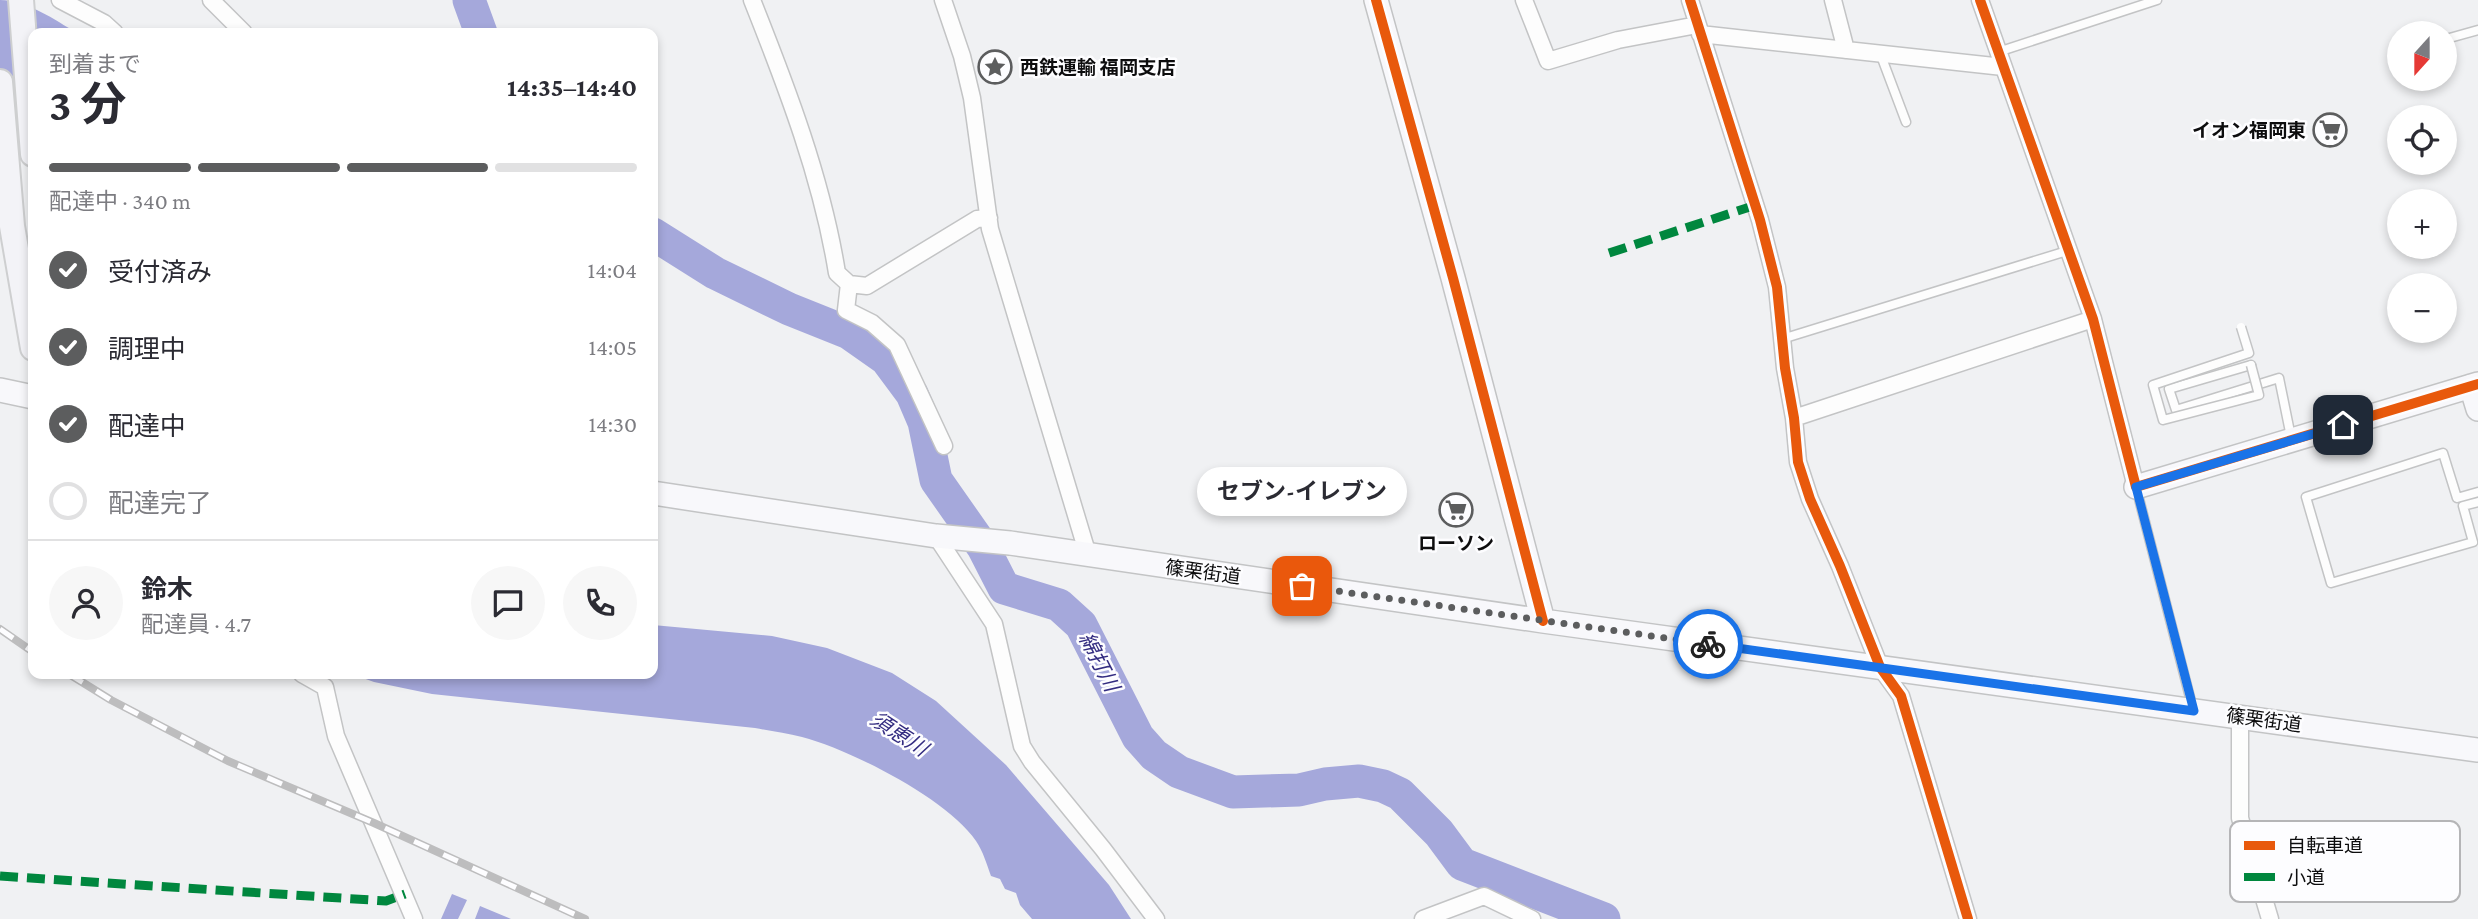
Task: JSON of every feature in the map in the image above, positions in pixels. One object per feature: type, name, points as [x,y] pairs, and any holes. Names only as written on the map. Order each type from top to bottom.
[{"type":"main road","points":[[21,0],[28,92]]},
{"type":"main road","points":[[1376,0],[1453,278],[1543,621]]},
{"type":"main road","points":[[0,82],[12,226],[28,319]]},
{"type":"main road","points":[[2136,487],[2474,385],[2478,410]]},
{"type":"main road","points":[[0,390],[28,396]]},
{"type":"main road","points":[[658,494],[936,536]]},
{"type":"main road","name":"篠栗街道","points":[[936,536],[1010,543],[1543,621],[2478,750]]},
{"type":"street","points":[[60,0],[110,28]]},
{"type":"street","points":[[211,0],[239,28]]},
{"type":"street","points":[[752,0],[789,93],[832,242],[837,273],[849,284],[867,286],[977,219],[989,218]]},
{"type":"street","points":[[943,0],[962,56],[972,98],[989,218],[1009,298],[1088,555]]},
{"type":"street","points":[[1524,0],[1548,61],[1618,40],[1699,29],[1846,50],[2001,60]]},
{"type":"street","points":[[1690,0],[1760,220],[1777,287],[1798,462],[1810,499],[1880,667],[1901,696],[1968,919]]},
{"type":"street","points":[[1833,0],[1846,50]]},
{"type":"street","points":[[1980,0],[2093,319],[2136,487]]},
{"type":"street","points":[[849,284],[846,310],[872,323],[897,345],[944,446]]},
{"type":"street","points":[[1794,418],[2093,319]]},
{"type":"street","points":[[936,536],[994,624],[1022,746],[1031,762],[1103,849],[1156,919]]},
{"type":"street","points":[[311,679],[326,687],[335,736],[414,919]]},
{"type":"street","points":[[2241,717],[2241,821]]},
{"type":"street","points":[[1423,919],[1484,896],[1532,919]]},
{"type":"street","points":[[2265,902],[2270,919]]},
{"type":"lane","points":[[2001,60],[2157,0]]},
{"type":"lane","points":[[2457,36],[2478,30]]},
{"type":"lane","points":[[1880,53],[1906,122]]},
{"type":"lane","points":[[1782,339],[2070,250]]},
{"type":"lane","points":[[2242,327],[2249,353],[2153,385],[2163,419],[2259,395],[2251,365],[2169,389],[2176,410],[2279,378],[2291,440]]},
{"type":"lane","points":[[2478,492],[2457,498],[2443,453],[2306,497],[2331,583],[2473,542],[2463,506],[2478,502]]},
{"type":"lane","points":[[2136,487],[2194,711]]},
{"type":"water","points":[[0,0],[30,7],[69,28],[28,28],[28,97],[0,84]]},
{"type":"water","name":"須恵川","points":[[658,625],[772,636],[827,648],[892,673],[936,701],[1006,765],[1109,885],[1131,919],[1032,919],[1020,905],[1016,893],[1005,889],[1000,879],[991,876],[976,841],[944,809],[897,778],[822,743],[755,728],[432,694],[366,679],[658,679]]},
{"type":"water","points":[[452,894],[467,900],[458,919],[441,919]]},
{"type":"water","points":[[480,906],[511,919],[475,919]]},
{"type":"waterway","name":"綿打川","points":[[469,0],[479,28]]},
{"type":"waterway","name":"綿打川","points":[[658,237],[715,273],[789,309],[849,333],[886,359],[912,394],[924,422],[936,480],[983,547],[1004,588],[1059,605],[1081,625],[1138,737],[1154,755],[1179,772],[1233,792],[1299,790],[1359,781],[1383,786],[1400,794],[1439,833],[1462,864],[1604,919]]},
{"type":"railway","points":[[0,629],[28,649]]},
{"type":"railway","points":[[77,679],[111,700],[228,761],[374,823],[585,919]]},
{"type":"marked path","points":[[1609,253],[1756,205]]},
{"type":"marked path","points":[[0,876],[386,901],[405,894]]},
{"type":"cycle path","points":[[1376,0],[1453,278],[1543,621]]},
{"type":"cycle path","points":[[1690,0],[1760,220],[1777,287],[1798,462],[1810,499],[1880,667],[1901,696],[1968,919]]},
{"type":"cycle path","points":[[1980,0],[2093,319],[2136,487],[2478,384]]},
{"type":"way so far","points":[[1302,586],[1708,644]]},
{"type":"place","name":"西鉄運輸 福岡支店","points":[[995,67]]},
{"type":"place","name":"イオン福岡東","points":[[2330,130]]},
{"type":"place","name":"ローソン","points":[[1456,510]]},
{"type":"place","name":"セブン-イレブン","points":[[1302,586]]},
{"type":"route","points":[[1708,644],[2194,711],[2136,487],[2343,425]]}]
